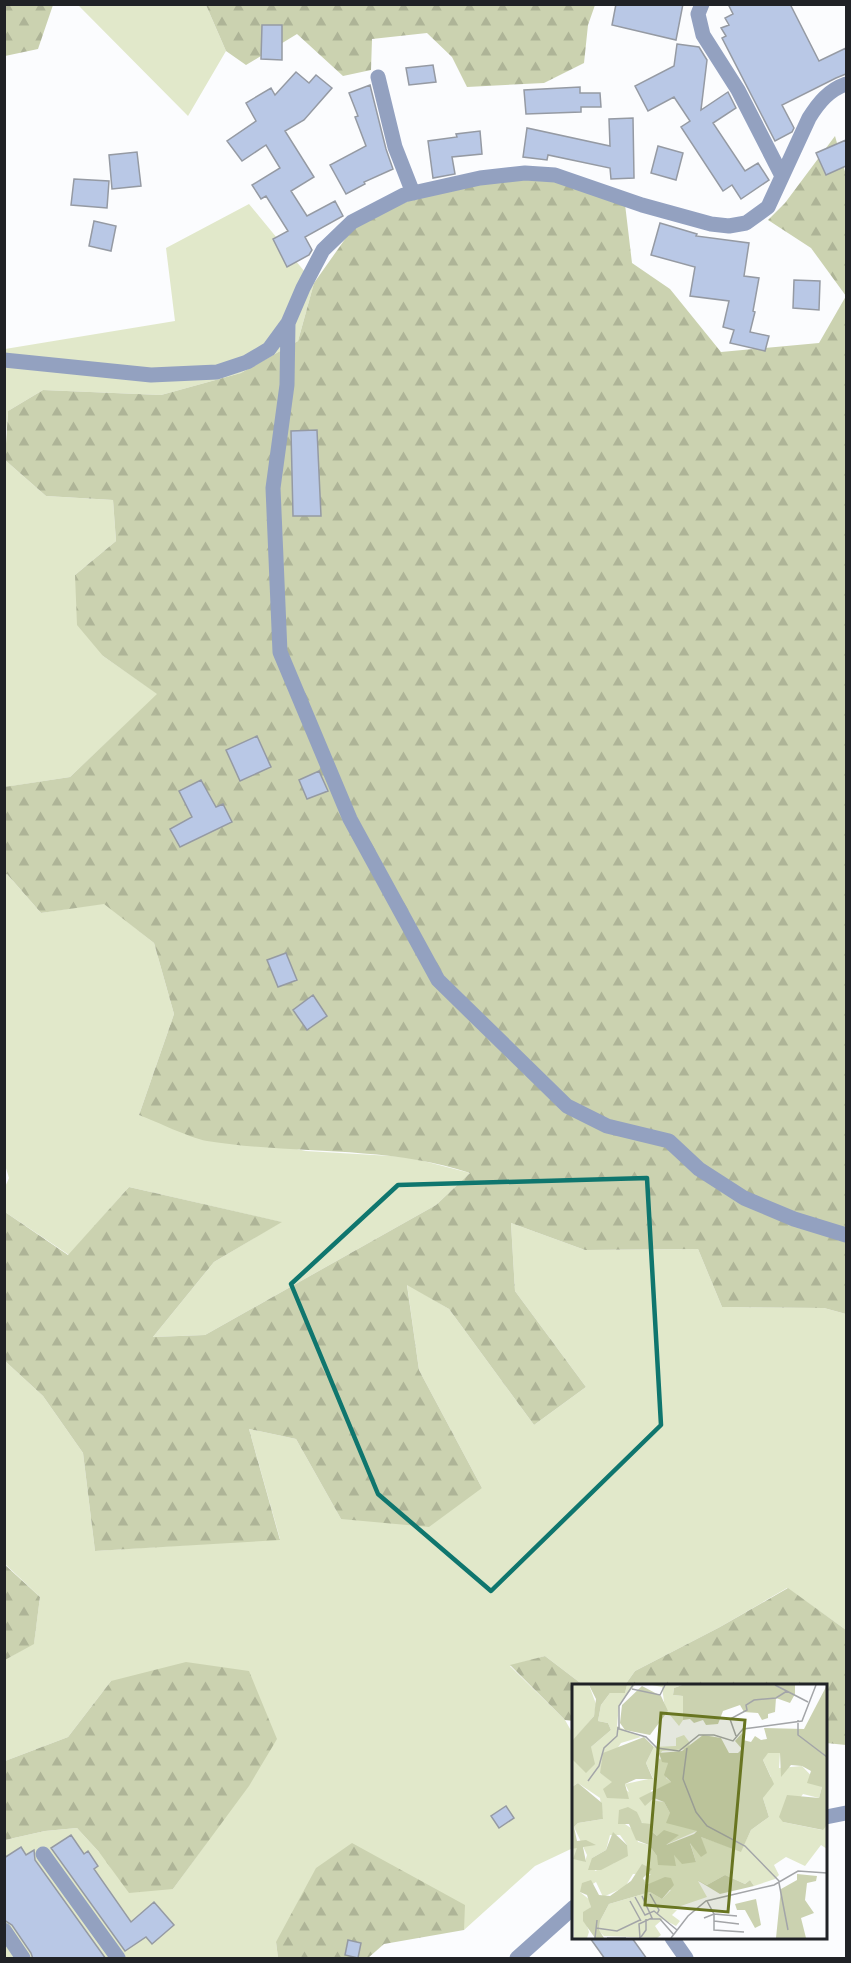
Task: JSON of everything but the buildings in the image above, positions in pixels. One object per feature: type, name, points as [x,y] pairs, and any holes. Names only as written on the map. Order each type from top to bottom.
[{"type":"street","points":[[702,4],[698,14],[703,35],[738,90],[782,176]]},
{"type":"street","points":[[378,77],[395,147],[413,194]]},
{"type":"street","points":[[4,360],[151,375],[216,372],[248,362],[269,349],[288,323],[323,250],[352,222],[404,195],[480,178],[525,173],[555,175],[642,206],[711,224],[729,226],[746,223],[768,207],[817,104],[837,87],[846,84]]},
{"type":"street","points":[[288,323],[287,385],[273,488],[280,652],[350,819],[438,980],[567,1106],[607,1126],[669,1141],[699,1169],[744,1198],[794,1219],[846,1235]]},
{"type":"street","points":[[827,1817],[846,1813]]},
{"type":"street","points":[[43,1854],[118,1959]]},
{"type":"street","points":[[517,1959],[572,1907]]},
{"type":"street","points":[[4,1930],[23,1959]]},
{"type":"street","points":[[673,1939],[686,1959]]},
{"type":"highlighted area","points":[[647,1178],[661,1425],[491,1591],[378,1494],[291,1284],[398,1185]]},
{"type":"green space","points":[[4,5],[53,5],[38,49],[5,56]]},
{"type":"green space","points":[[78,5],[206,5],[226,51],[188,116]]},
{"type":"green space","points":[[206,5],[595,5],[588,25],[584,63],[544,83],[467,87],[452,57],[427,33],[372,39],[371,70],[343,76],[297,34],[246,65],[226,51]]},
{"type":"green space","points":[[835,136],[846,175],[846,296],[811,248],[768,220],[785,203]]},
{"type":"green space","points":[[534,175],[625,204],[632,263],[670,289],[721,352],[819,343],[846,296],[846,1314],[824,1308],[722,1307],[698,1249],[585,1250],[511,1223],[515,1291],[586,1387],[534,1425],[449,1309],[407,1285],[419,1370],[482,1488],[429,1527],[341,1519],[296,1439],[249,1429],[280,1540],[95,1551],[83,1453],[43,1396],[5,1361],[5,1212],[68,1255],[129,1187],[282,1222],[214,1262],[153,1337],[205,1335],[436,1205],[470,1173],[406,1158],[207,1141],[139,1115],[174,1014],[154,943],[104,904],[41,913],[7,874],[5,875],[4,787],[70,777],[157,694],[103,656],[77,625],[75,575],[116,541],[113,500],[46,496],[5,460],[8,411],[43,390],[161,395],[241,373],[298,341],[314,283],[355,225],[437,188]]},
{"type":"green space","points":[[249,204],[314,283],[298,341],[241,373],[161,395],[43,390],[8,411],[5,445],[5,349],[175,321],[166,248]]},
{"type":"green space","points":[[5,460],[46,496],[113,500],[116,541],[75,575],[103,656],[158,694],[70,777],[5,787]]},
{"type":"green space","points":[[7,874],[41,913],[104,903],[154,943],[174,1014],[139,1115],[306,1151],[408,1157],[470,1173],[436,1205],[205,1335],[153,1337],[214,1262],[281,1222],[129,1187],[69,1255],[5,1212],[5,1187],[9,1178],[5,1165],[4,875]]},
{"type":"green space","points":[[511,1223],[585,1250],[698,1249],[722,1307],[824,1308],[846,1314],[846,1630],[787,1588],[720,1627],[635,1671],[626,1684],[582,1684],[545,1656],[510,1666],[565,1720],[572,1732],[572,1848],[535,1866],[464,1930],[464,1905],[276,1942],[278,1958],[5,1958],[5,1840],[45,1831],[77,1828],[99,1852],[173,1889],[205,1845],[111,1681],[68,1737],[5,1761],[5,1660],[34,1643],[40,1597],[5,1564],[5,1361],[43,1396],[83,1453],[95,1551],[280,1539],[249,1429],[296,1439],[341,1519],[482,1488],[419,1370],[407,1284],[449,1309],[534,1425],[586,1387],[515,1291]]},
{"type":"green space","points":[[4,1564],[40,1597],[34,1644],[5,1660]]},
{"type":"green space","points":[[788,1588],[846,1630],[846,1745],[827,1743],[827,1684],[626,1684],[635,1671],[720,1627]]},
{"type":"green space","points":[[545,1656],[582,1684],[572,1684],[572,1721],[565,1720],[510,1665]]},
{"type":"green space","points":[[186,1662],[249,1671],[277,1739],[249,1786],[173,1889],[129,1893],[99,1852],[77,1828],[45,1831],[5,1840],[5,1761],[68,1737],[111,1681]]},
{"type":"green space","points":[[352,1843],[465,1905],[464,1930],[384,1944],[368,1958],[278,1958],[276,1942],[316,1868]]}]
